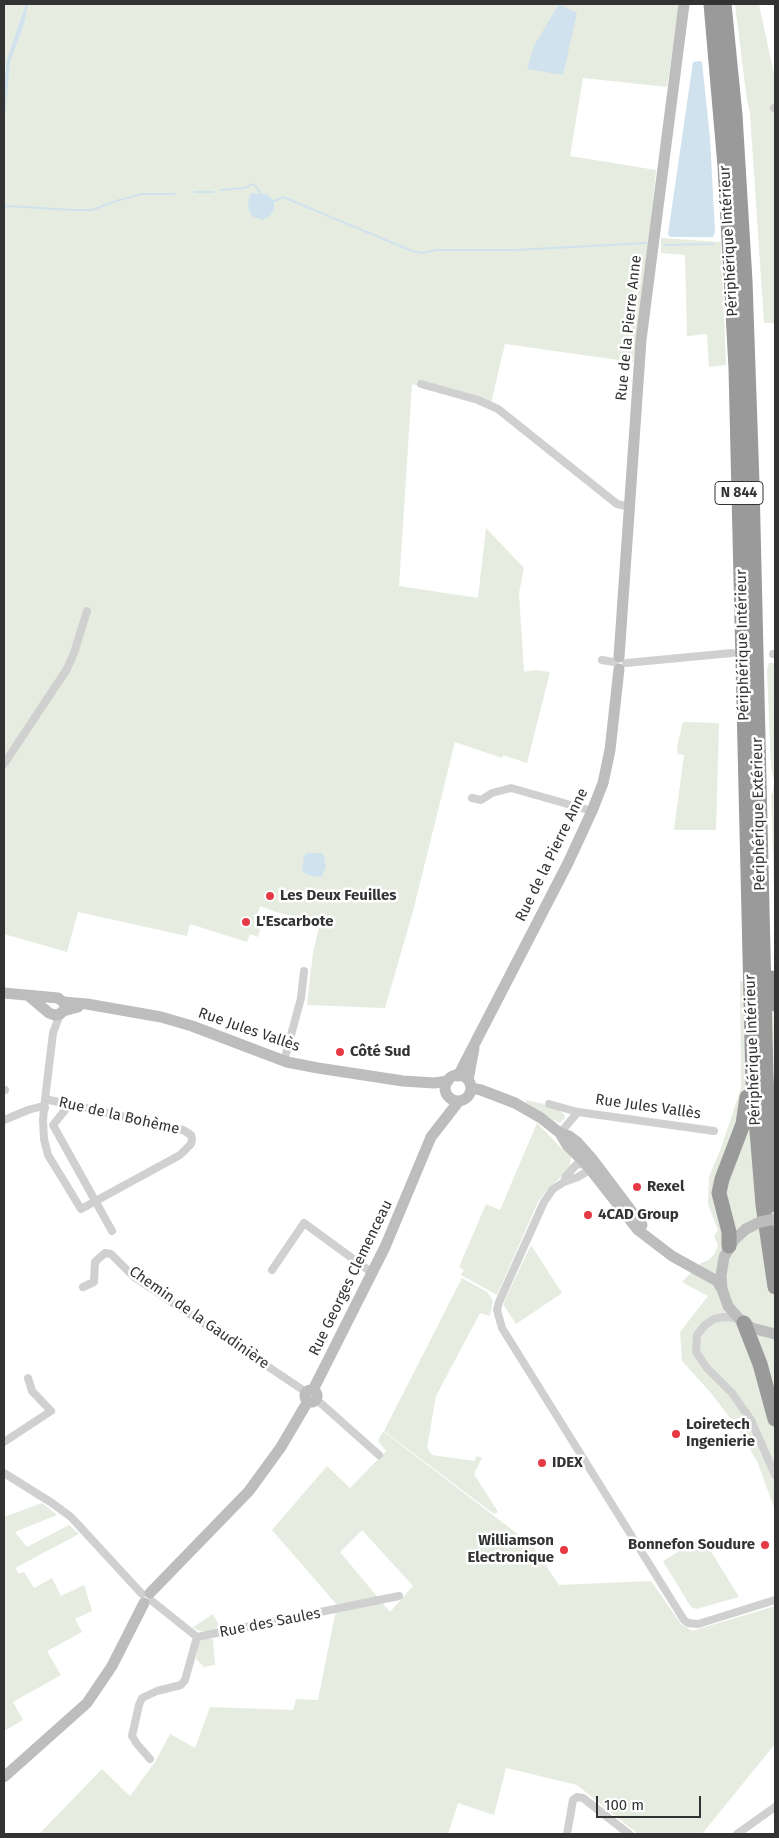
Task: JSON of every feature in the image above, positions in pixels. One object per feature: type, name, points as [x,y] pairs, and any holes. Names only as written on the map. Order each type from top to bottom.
[{"type":"highway","name":"Périphérique Intérieur","points":[[711,4],[726,166],[736,377],[753,1082],[762,1196],[775,1287]]},
{"type":"highway","name":"Périphérique Extérieur","points":[[724,4],[737,152],[747,328],[766,1077],[775,1204]]},
{"type":"highway","points":[[762,927],[768,939],[775,1004]]},
{"type":"highway","points":[[729,1246],[729,1232],[720,1200],[720,1185],[743,1124],[748,1092],[753,1082]]},
{"type":"highway","points":[[745,1323],[760,1364],[775,1419]]},
{"type":"street","name":"Rue de la Pierre Anne","points":[[459,1089],[475,1042],[568,863],[592,810],[603,783],[610,750],[620,663],[641,340],[684,4]]},
{"type":"street","points":[[421,384],[478,400],[498,409],[617,504],[630,506]]},
{"type":"street","points":[[4,764],[67,669],[74,654],[87,611]]},
{"type":"street","points":[[602,660],[620,663],[732,653]]},
{"type":"street","points":[[472,798],[481,800],[492,793],[511,788],[592,810]]},
{"type":"street","points":[[284,1061],[301,998],[304,971]]},
{"type":"street","points":[[4,993],[29,996],[56,1008],[45,1103],[44,1139],[48,1155],[81,1209],[96,1201]]},
{"type":"street","name":"Rue Jules Vallès","points":[[56,1008],[87,1004],[168,1019],[192,1026],[284,1061],[403,1081],[434,1083],[459,1089],[481,1090],[526,1108],[560,1133],[570,1136],[577,1142],[589,1165],[630,1208],[650,1237],[672,1256],[717,1282],[745,1323]]},
{"type":"street","name":"Rue Georges Clemenceau","points":[[4,1777],[87,1703],[112,1666],[147,1598],[249,1491],[281,1447],[311,1396],[385,1247],[431,1137],[459,1089]]},
{"type":"street","points":[[4,1120],[45,1103]]},
{"type":"street","name":"Rue de la Bohème","points":[[45,1103],[70,1104],[183,1130],[191,1135],[190,1144],[180,1155],[96,1201]]},
{"type":"street","points":[[70,1104],[53,1125],[112,1231]]},
{"type":"street","name":"Rue Jules Vallès","points":[[550,1104],[578,1112],[714,1131]]},
{"type":"street","name":"Rue Jules Vallès","points":[[560,1133],[578,1112]]},
{"type":"street","points":[[564,1182],[566,1176],[577,1164],[589,1165]]},
{"type":"street","points":[[589,1165],[578,1177],[564,1182],[553,1190],[544,1202],[499,1302],[497,1310],[502,1328],[684,1620],[688,1623],[698,1624],[775,1600]]},
{"type":"street","points":[[775,1219],[760,1222],[746,1229],[729,1246],[722,1262],[720,1276],[724,1294],[720,1312],[700,1329],[696,1340],[696,1352],[707,1368],[732,1393],[751,1420],[775,1475]]},
{"type":"street","points":[[272,1270],[304,1223],[371,1272]]},
{"type":"street","name":"Chemin de la Gaudinière","points":[[84,1287],[94,1282],[95,1262],[105,1253],[111,1254],[134,1276],[311,1396]]},
{"type":"street","points":[[695,1269],[709,1270],[722,1262]]},
{"type":"street","points":[[714,1319],[723,1317],[775,1334]]},
{"type":"street","points":[[4,1442],[51,1411],[32,1391],[28,1378]]},
{"type":"street","points":[[311,1396],[378,1456]]},
{"type":"street","points":[[4,1473],[52,1503],[71,1518],[147,1598],[197,1637],[185,1680],[181,1685],[157,1691],[142,1698],[139,1705],[132,1736],[150,1759]]},
{"type":"street","name":"Rue des Saules","points":[[197,1637],[399,1596]]},
{"type":"street","points":[[567,1834],[574,1800],[577,1797],[583,1798],[629,1834]]},
{"type":"street","points":[[737,1834],[775,1807]]},
{"type":"shaded area","points":[[4,4],[679,4],[667,87],[583,78],[570,156],[656,170],[649,245],[633,362],[505,344],[491,403],[412,384],[399,586],[478,598],[486,528],[524,568],[519,593],[524,672],[534,670],[550,672],[527,763],[503,755],[502,758],[455,742],[413,911],[385,1008],[307,1005],[313,952],[320,923],[260,906],[254,925],[261,927],[258,937],[250,934],[247,942],[190,924],[187,936],[78,912],[67,952],[4,934]]},
{"type":"shaded area","points":[[735,4],[759,4],[775,79],[775,325],[764,323],[750,113]]},
{"type":"shaded area","points":[[661,238],[721,242],[726,365],[709,367],[707,334],[687,336],[685,255],[661,253]]},
{"type":"shaded area","points":[[769,663],[775,663],[775,921],[771,795],[774,781],[771,767],[767,671]]},
{"type":"shaded area","points":[[683,722],[719,723],[716,830],[674,830],[684,755],[678,754],[677,746]]},
{"type":"shaded area","points":[[740,981],[775,986],[775,1510],[757,1461],[736,1426],[711,1393],[682,1361],[680,1332],[708,1296],[682,1282],[701,1263],[709,1260],[715,1253],[718,1245],[714,1236],[718,1230],[708,1204],[709,1177],[741,1088]]},
{"type":"shaded area","points":[[526,1100],[544,1104],[546,1107],[560,1111],[564,1114],[565,1118],[560,1123],[557,1122],[526,1103]]},
{"type":"shaded area","points":[[537,1123],[561,1148],[569,1152],[571,1158],[570,1165],[568,1170],[546,1191],[538,1202],[497,1295],[461,1275],[464,1270],[459,1267],[486,1204],[500,1210]]},
{"type":"shaded area","points":[[531,1245],[562,1293],[516,1324],[503,1304]]},
{"type":"shaded area","points":[[462,1278],[487,1292],[493,1301],[490,1316],[480,1313],[436,1396],[427,1448],[432,1455],[475,1461],[476,1456],[482,1458],[474,1474],[498,1512],[494,1514],[384,1431]]},
{"type":"shaded area","points":[[383,1431],[532,1545],[559,1585],[651,1581],[681,1624],[692,1631],[775,1606],[775,1744],[702,1834],[638,1834],[577,1785],[506,1768],[494,1815],[458,1803],[448,1834],[39,1834],[102,1769],[130,1796],[155,1762],[170,1734],[195,1748],[210,1707],[293,1710],[296,1699],[318,1700],[337,1605],[272,1530],[327,1466],[350,1488],[386,1451],[378,1441]],"holes":[[[362,1530],[413,1586],[390,1612],[340,1552]]]},
{"type":"shaded area","points":[[42,1503],[57,1515],[15,1532],[27,1547],[69,1525],[79,1534],[15,1568],[19,1574],[24,1572],[34,1588],[52,1578],[61,1596],[84,1585],[92,1611],[75,1619],[82,1632],[47,1651],[61,1675],[13,1702],[23,1720],[4,1731],[4,1517]]},
{"type":"shaded area","points":[[702,1537],[739,1597],[696,1609],[691,1607],[663,1561]]},
{"type":"shaded area","points":[[213,1614],[221,1629],[204,1632],[192,1628]]},
{"type":"shaded area","points":[[199,1639],[213,1639],[215,1665],[204,1667],[196,1659]]},
{"type":"water","points":[[26,4],[28,4],[24,24],[10,61],[4,127],[4,87],[7,60]]},
{"type":"water","points":[[559,4],[577,13],[563,75],[527,69],[534,46]]},
{"type":"water","points":[[693,62],[702,62],[710,138],[715,232],[713,237],[670,237],[668,234]]},
{"type":"water","points":[[252,193],[267,194],[274,201],[274,209],[270,216],[262,220],[252,216],[248,208],[249,197]]},
{"type":"water","points":[[307,853],[322,853],[324,856],[326,867],[321,877],[302,872],[304,856]]},
{"type":"waterway","points":[[220,190],[244,188],[254,184],[260,193]]},
{"type":"waterway","points":[[195,192],[213,192]]},
{"type":"waterway","points":[[4,207],[92,210],[142,194],[174,194]]},
{"type":"waterway","points":[[274,201],[283,197],[412,251],[422,253],[436,250],[516,250],[646,243]]},
{"type":"waterway","points":[[664,245],[713,244]]},
{"type":"place","name":"Les Deux Feuilles","points":[[270,896]]},
{"type":"place","name":"L'Escarbote","points":[[246,922]]},
{"type":"place","name":"Côté Sud","points":[[340,1052]]},
{"type":"place","name":"Rexel","points":[[637,1187]]},
{"type":"place","name":"4CAD Group","points":[[588,1215]]},
{"type":"place","name":"Loiretech Ingenierie","points":[[676,1434]]},
{"type":"place","name":"IDEX","points":[[542,1463]]},
{"type":"place","name":"Bonnefon Soudure","points":[[765,1545]]},
{"type":"place","name":"Williamson Electronique","points":[[564,1550]]}]
